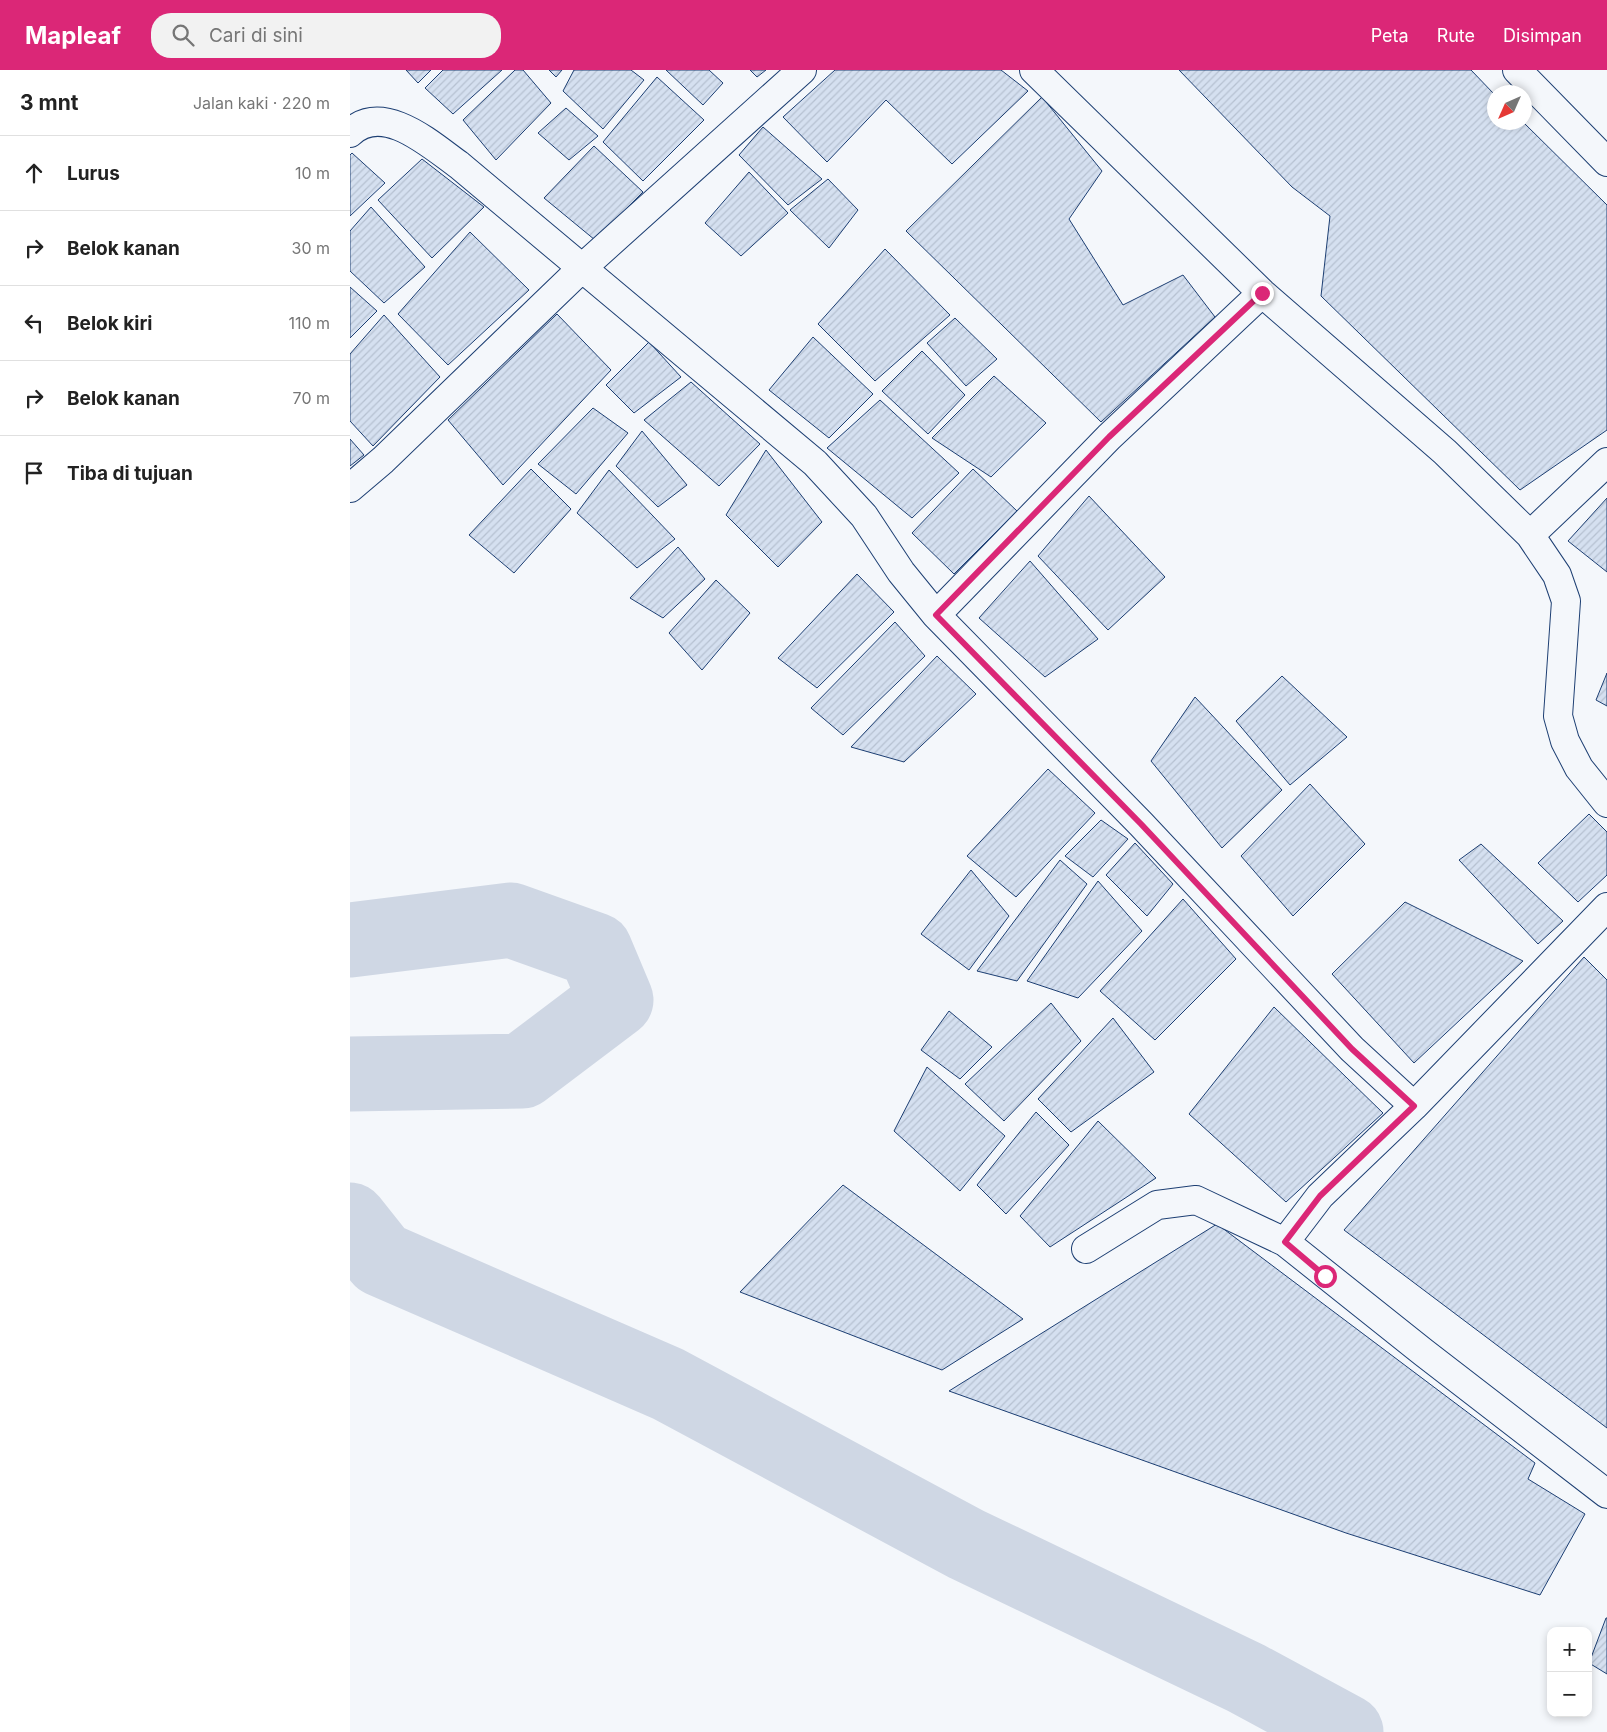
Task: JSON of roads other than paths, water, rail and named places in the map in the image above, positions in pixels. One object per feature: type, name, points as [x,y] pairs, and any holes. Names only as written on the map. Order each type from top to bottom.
[{"type":"street","points":[[350,488],[383,460],[582,268],[802,70]]},
{"type":"street","points":[[1034,70],[1262,293],[1445,452],[1530,535],[1558,575],[1566,601],[1558,716],[1565,741],[1579,768],[1607,803]]},
{"type":"street","points":[[1517,70],[1607,162]]},
{"type":"street","points":[[350,133],[358,126],[375,120],[396,125],[417,135],[459,165],[815,464],[864,516],[901,572],[936,615],[1141,824],[1352,1049],[1414,1106]]},
{"type":"street","points":[[936,615],[1109,437],[1262,293]]},
{"type":"street","points":[[1530,535],[1607,462]]},
{"type":"street","points":[[1285,1242],[1320,1196],[1414,1106],[1607,907]]},
{"type":"street","points":[[1086,1248],[1156,1204],[1196,1200],[1285,1242],[1603,1483]]},
{"type":"waterway","points":[[350,940],[511,920],[595,950],[616,1000],[522,1071],[350,1074]]},
{"type":"waterway","points":[[350,1220],[381,1259],[668,1384],[966,1544],[1246,1678],[1346,1732]]}]
